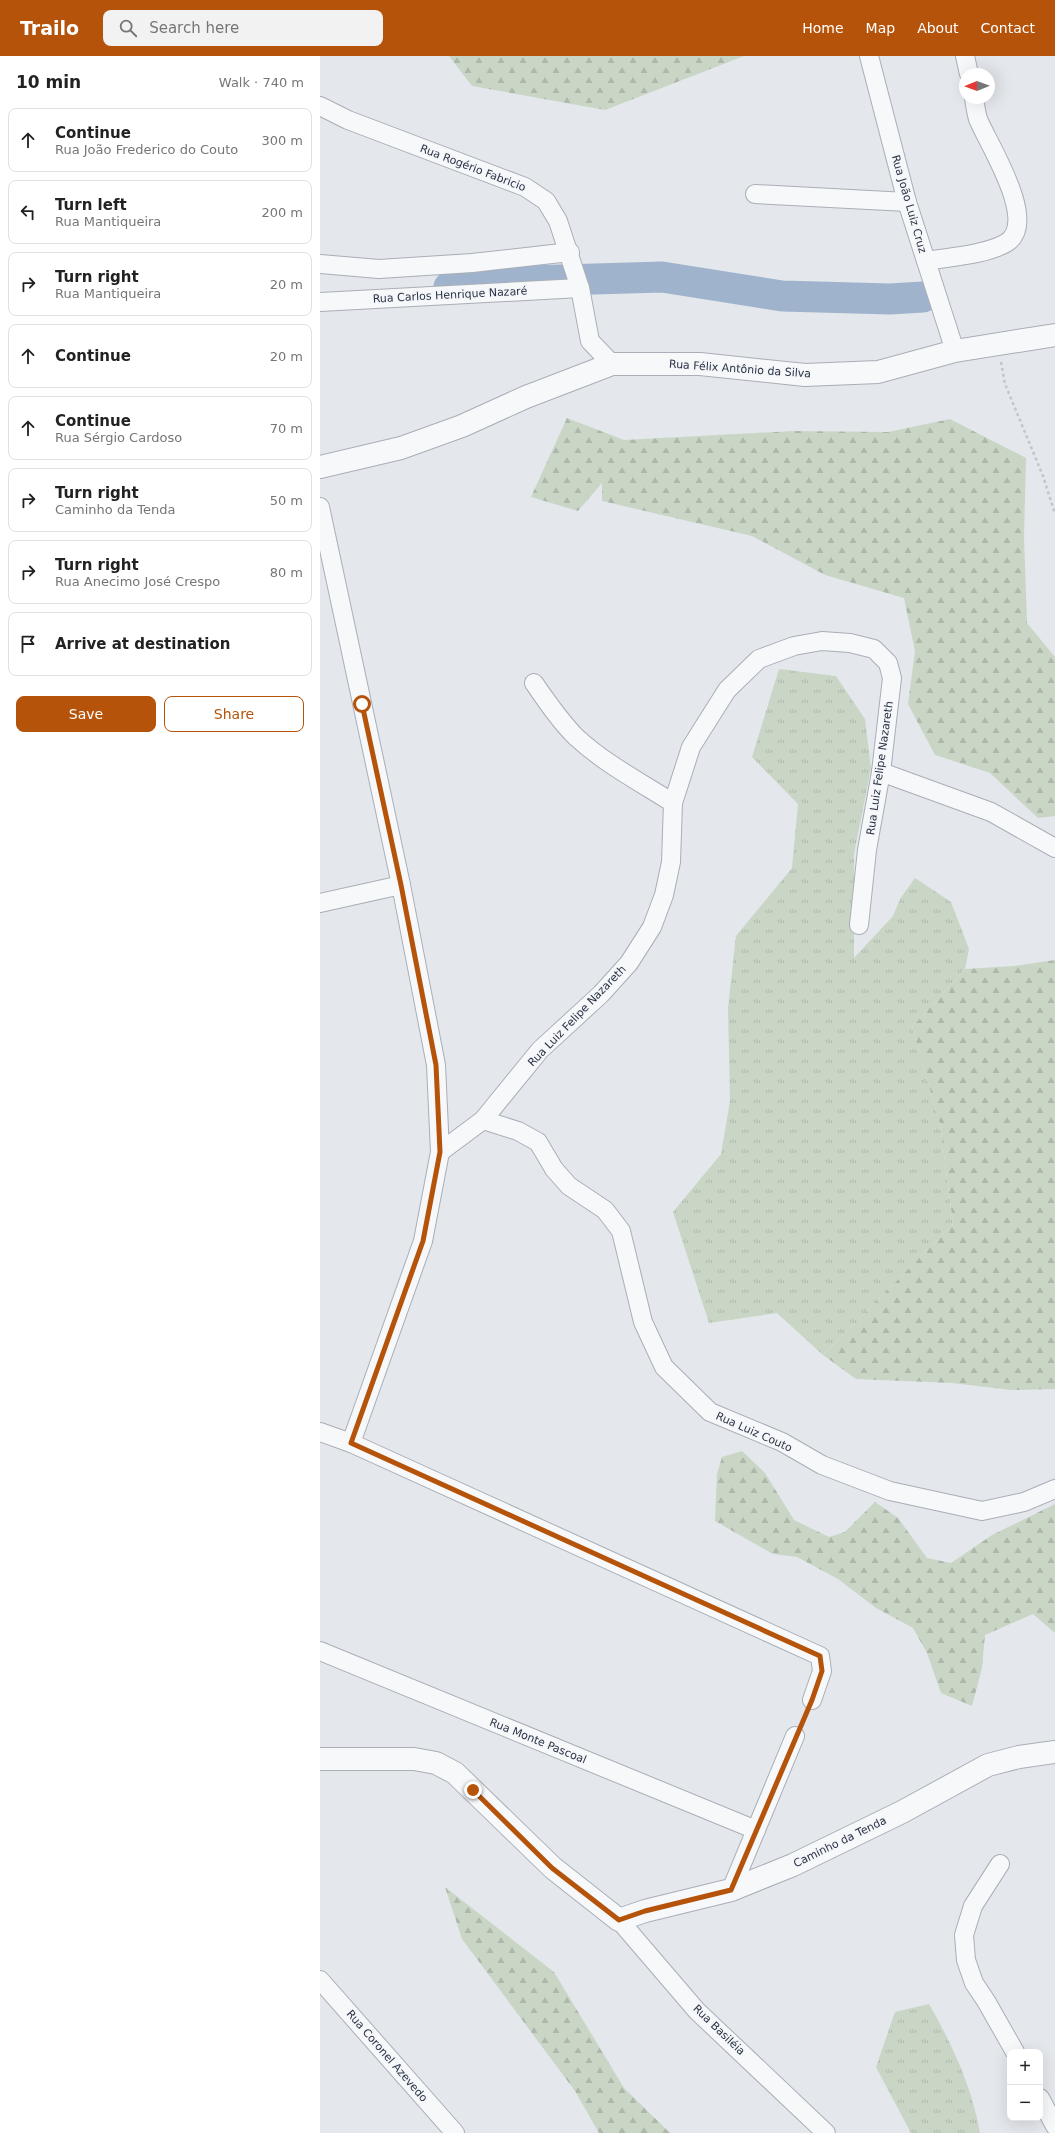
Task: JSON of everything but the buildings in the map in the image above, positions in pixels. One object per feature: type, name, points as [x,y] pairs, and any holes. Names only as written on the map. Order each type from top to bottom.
[{"type":"street","name":"Rua João Luiz Cruz","points":[[869,56],[907,202],[955,350]]},
{"type":"street","points":[[965,56],[967,68]]},
{"type":"street","points":[[926,261],[987,250],[1007,243],[1017,230],[1018,215],[1011,189],[978,118],[975,104]]},
{"type":"street","name":"Rua Rogério Fabricio","points":[[320,106],[348,120],[525,187],[546,200],[558,221],[570,252],[580,288],[590,341],[612,364]]},
{"type":"street","points":[[755,194],[907,202]]},
{"type":"street","points":[[320,264],[380,269],[472,263],[570,252]]},
{"type":"street","name":"Rua Carlos Henrique Nazaré","points":[[320,302],[580,288]]},
{"type":"street","name":"Rua Félix Antônio da Silva","points":[[320,467],[401,448],[462,426],[526,397],[612,364],[700,364],[805,375],[878,372],[955,350],[1055,335]]},
{"type":"street","points":[[320,507],[401,885],[436,1065],[440,1152],[423,1241],[351,1443]]},
{"type":"street","name":"Rua Luiz Felipe Nazareth","points":[[440,1152],[483,1120],[540,1050],[601,994],[629,963],[652,926],[664,895],[671,862],[673,803],[691,747],[727,690],[759,659],[794,646],[822,641],[850,643],[874,649],[888,663],[892,678],[881,772],[867,850],[859,925]]},
{"type":"street","points":[[534,683],[552,710],[576,736],[600,756],[673,803]]},
{"type":"street","points":[[881,772],[990,812],[1055,848]]},
{"type":"street","points":[[320,903],[401,885]]},
{"type":"street","name":"Rua Luiz Couto","points":[[483,1120],[518,1131],[538,1142],[554,1169],[569,1186],[605,1210],[620,1231],[642,1322],[664,1367],[710,1412],[782,1442],[822,1465],[890,1491],[982,1511],[1024,1502],[1055,1489]]},
{"type":"street","points":[[320,1432],[351,1443],[820,1656],[822,1671],[812,1700]]},
{"type":"street","name":"Rua Monte Pascoal","points":[[320,1651],[756,1830]]},
{"type":"street","points":[[731,1890],[796,1736]]},
{"type":"street","name":"Caminho da Tenda","points":[[619,1920],[645,1911],[731,1890],[794,1865],[902,1812],[988,1765],[1019,1757],[1055,1752]]},
{"type":"street","points":[[320,1759],[414,1759],[436,1764],[455,1773],[552,1868],[619,1920]]},
{"type":"street","points":[[1000,1864],[973,1906],[964,1935],[966,1960],[974,1984],[986,2001],[1013,2049]]},
{"type":"street","name":"Rua Basiléia","points":[[619,1920],[697,2011],[826,2133]]},
{"type":"street","name":"Rua Coronel Azevedo","points":[[320,1980],[455,2133]]},
{"type":"street","points":[[1043,2104],[1055,2126]]},
{"type":"path","points":[[997,344],[1006,384],[1043,476],[1055,514]]},
{"type":"green space","points":[[449,56],[744,56],[605,110],[472,86]]},
{"type":"green space","points":[[567,418],[624,440],[794,431],[888,432],[950,419],[1026,458],[1024,537],[1027,623],[1055,657],[1055,816],[1038,818],[990,773],[935,755],[908,704],[915,651],[904,598],[825,575],[752,536],[602,501],[602,483],[578,511],[531,497]]},
{"type":"green space","points":[[779,669],[836,676],[865,719],[871,768],[854,854],[854,958],[893,916],[900,899],[915,878],[951,902],[969,949],[965,969],[912,1027],[940,1124],[953,1224],[823,1355],[777,1313],[709,1323],[673,1212],[721,1154],[730,1101],[728,1008],[736,936],[792,868],[798,804],[752,757]]},
{"type":"green space","points":[[1055,960],[1055,1389],[1011,1390],[952,1383],[856,1379],[823,1355],[953,1224],[940,1124],[912,1027],[965,969],[1014,966]]},
{"type":"green space","points":[[742,1451],[765,1473],[794,1520],[829,1537],[845,1532],[875,1502],[898,1518],[927,1558],[951,1563],[992,1535],[1055,1504],[1055,1633],[1033,1614],[985,1635],[982,1668],[972,1706],[941,1693],[927,1653],[913,1628],[876,1608],[838,1579],[797,1557],[773,1554],[715,1521],[717,1474],[722,1457]]},
{"type":"green space","points":[[445,1887],[554,1972],[624,2088],[670,2133],[599,2133],[575,2091],[462,1939]]},
{"type":"green space","points":[[929,2004],[946,2035],[960,2066],[972,2099],[980,2133],[911,2133],[876,2067],[895,2012]]},
{"type":"waterway","points":[[449,287],[527,281],[662,277],[782,296],[890,299],[923,297]]},
{"type":"route","points":[[362,704],[401,885],[436,1065],[440,1152],[423,1241],[351,1443],[787,1640],[820,1656],[822,1671],[812,1700],[731,1890],[645,1911],[619,1920],[552,1868],[473,1790]]}]
